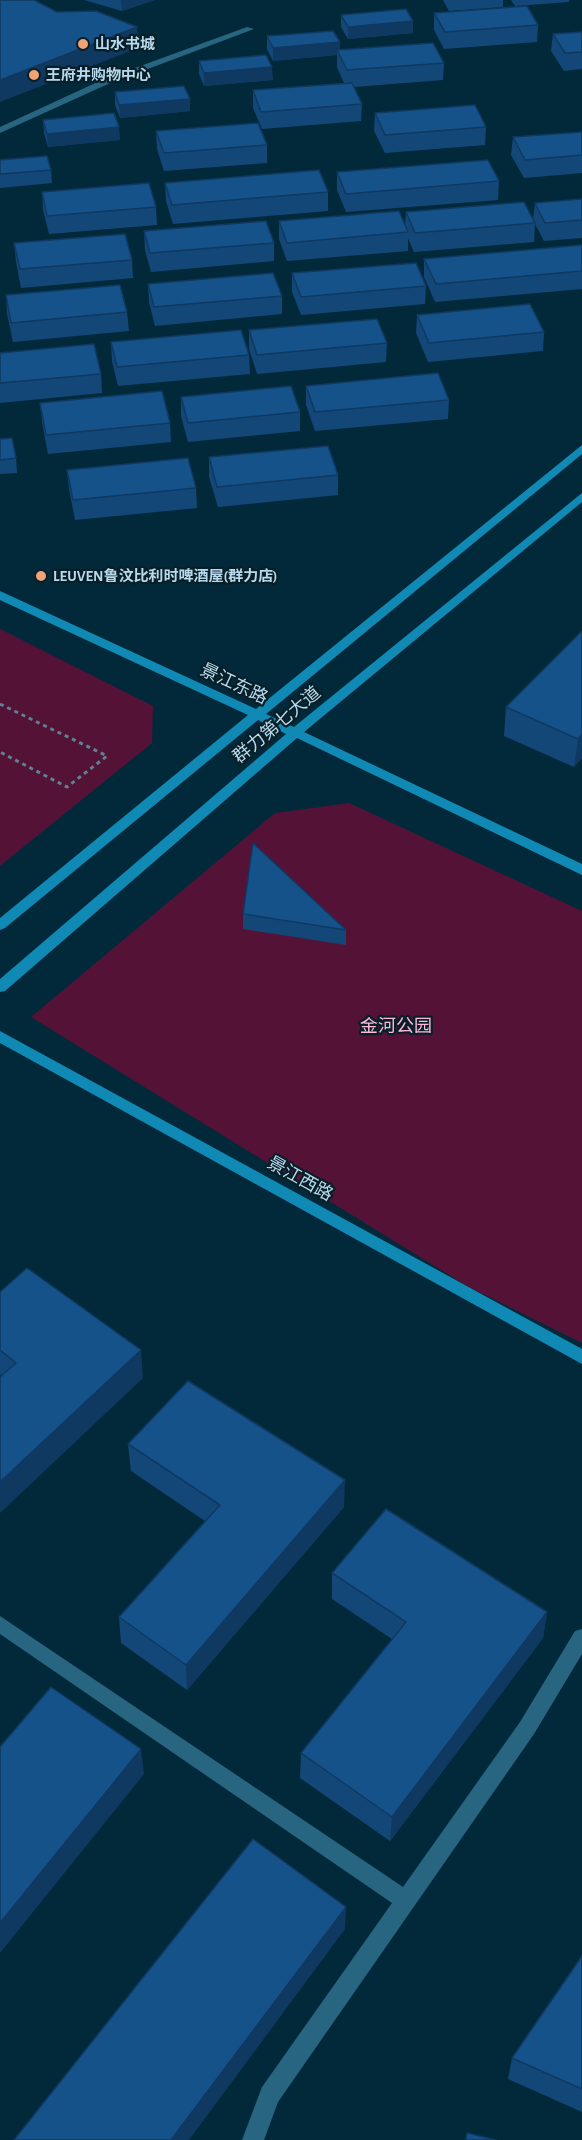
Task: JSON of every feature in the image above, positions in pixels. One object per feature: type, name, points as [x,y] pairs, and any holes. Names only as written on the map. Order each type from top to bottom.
[{"type":"main road","name":"群力第七大道","points":[[0,925],[582,448]]},
{"type":"main road","name":"群力第七大道","points":[[0,987],[295,733],[582,496]]},
{"type":"main road","name":"景江东路","points":[[0,595],[582,870]]},
{"type":"main road","name":"景江西路","points":[[0,1036],[582,1357]]},
{"type":"street","points":[[0,130],[105,82],[250,30]]},
{"type":"street","points":[[0,1624],[406,1901]]},
{"type":"street","points":[[253,2140],[270,2095],[527,1728],[582,1637]]},
{"type":"path","points":[[0,704],[107,756],[67,787],[0,752]]},
{"type":"green space","points":[[0,629],[153,706],[152,743],[0,866]]},
{"type":"green space","name":"金河公园","points":[[349,803],[582,911],[582,1343],[467,1286],[31,1017],[275,813]]},
{"type":"building","points":[[0,0],[34,0],[57,12],[96,11],[137,27],[0,80]]},
{"type":"building","points":[[527,6],[538,25],[445,32],[434,13]]},
{"type":"building","points":[[406,9],[413,21],[348,27],[341,15]]},
{"type":"building","points":[[333,31],[340,42],[273,48],[267,36]]},
{"type":"building","points":[[582,32],[582,52],[565,53],[553,34]]},
{"type":"building","points":[[433,43],[444,63],[347,70],[337,50]]},
{"type":"building","points":[[266,55],[272,67],[204,73],[199,61]]},
{"type":"building","points":[[352,83],[362,104],[261,112],[253,90]]},
{"type":"building","points":[[184,86],[190,99],[119,105],[115,92]]},
{"type":"building","points":[[475,105],[486,127],[385,135],[375,113]]},
{"type":"building","points":[[114,113],[119,127],[47,134],[43,120]]},
{"type":"building","points":[[258,123],[267,145],[164,153],[156,131]]},
{"type":"building","points":[[582,132],[582,155],[525,160],[513,137]]},
{"type":"building","points":[[47,156],[51,170],[0,174],[0,160]]},
{"type":"building","points":[[488,160],[499,181],[346,194],[337,172]]},
{"type":"building","points":[[319,170],[328,192],[172,205],[165,183]]},
{"type":"building","points":[[149,183],[156,207],[47,216],[42,192]]},
{"type":"building","points":[[582,199],[582,220],[545,223],[535,203]]},
{"type":"building","points":[[524,202],[535,223],[415,233],[406,212]]},
{"type":"building","points":[[399,211],[408,232],[287,243],[279,221]]},
{"type":"building","points":[[266,221],[274,243],[150,253],[144,231]]},
{"type":"building","points":[[125,234],[132,260],[20,269],[14,243]]},
{"type":"building","points":[[582,245],[582,271],[436,284],[424,259]]},
{"type":"building","points":[[416,263],[426,286],[301,297],[292,273]]},
{"type":"building","points":[[273,273],[282,296],[154,307],[148,284]]},
{"type":"building","points":[[120,285],[127,312],[11,323],[6,295]]},
{"type":"building","points":[[530,304],[544,332],[429,343],[417,315]]},
{"type":"building","points":[[377,319],[387,343],[257,355],[249,330]]},
{"type":"building","points":[[241,330],[249,355],[117,367],[111,342]]},
{"type":"building","points":[[94,344],[101,374],[0,383],[0,353]]},
{"type":"building","points":[[438,373],[449,400],[315,412],[306,386]]},
{"type":"building","points":[[291,386],[300,412],[188,423],[181,397]]},
{"type":"building","points":[[162,391],[170,423],[46,435],[40,403]]},
{"type":"building","points":[[12,438],[16,458],[0,460],[0,439]]},
{"type":"building","points":[[328,446],[338,475],[217,487],[209,457]]},
{"type":"building","points":[[188,458],[196,488],[73,500],[67,470]]},
{"type":"building","points":[[582,631],[582,734],[578,739],[506,707]]},
{"type":"building","points":[[253,843],[346,930],[243,914]]},
{"type":"building","points":[[27,1268],[141,1350],[0,1482],[0,1377],[16,1363],[0,1350],[0,1292]]},
{"type":"building","points":[[188,1381],[345,1480],[186,1665],[119,1617],[220,1505],[128,1444]]},
{"type":"building","points":[[386,1509],[547,1612],[392,1817],[301,1753],[406,1622],[332,1573]]},
{"type":"building","points":[[51,1687],[141,1749],[0,1923],[0,1747]]},
{"type":"building","points":[[253,1839],[346,1907],[171,2140],[14,2140]]},
{"type":"building","points":[[582,1956],[582,2089],[512,2058]]},
{"type":"building","points":[[467,2133],[496,2140],[466,2140]]},
{"type":"place","name":"山水书城","points":[[83,44]]},
{"type":"place","name":"王府井购物中心","points":[[34,75]]},
{"type":"place","name":"LEUVEN鲁汶比利时啤酒屋(群力店)","points":[[41,576]]}]
